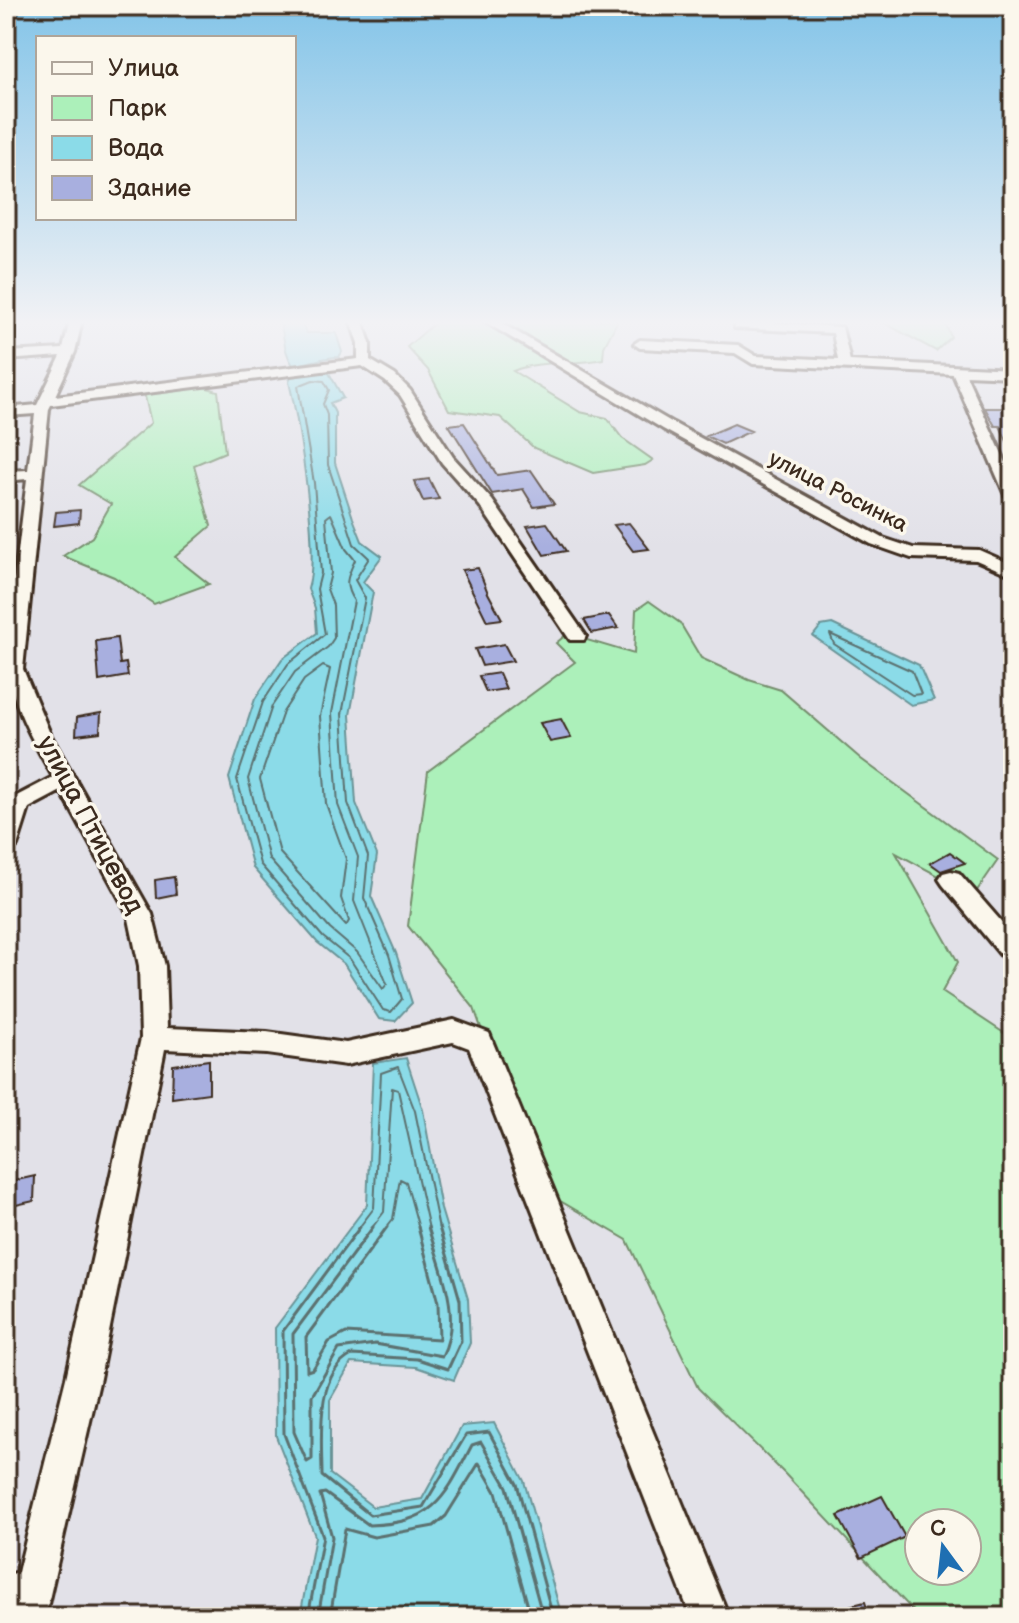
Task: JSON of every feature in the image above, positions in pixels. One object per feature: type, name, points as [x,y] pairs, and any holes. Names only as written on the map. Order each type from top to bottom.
[{"type":"street","name":"улица Птицевод","points":[[21,1600],[87,1363],[154,1038],[152,966],[140,914],[65,780],[10,669],[15,554],[49,396]]},
{"type":"street","points":[[6,412],[114,396]]},
{"type":"street","points":[[407,396],[447,460],[486,503],[577,636]]},
{"type":"street","name":"улица Росинка","points":[[617,396],[877,541],[911,553],[979,555],[1013,571]]},
{"type":"street","points":[[969,396],[1013,495]]},
{"type":"street","points":[[6,476],[33,474]]},
{"type":"street","points":[[6,846],[19,804],[65,780]]},
{"type":"street","points":[[951,879],[1013,952]]},
{"type":"street","points":[[154,1038],[267,1043],[346,1054],[454,1031],[480,1041],[710,1617]]},
{"type":"green space","points":[[145,396],[219,396],[225,452],[194,465],[211,526],[175,557],[209,584],[154,604],[114,577],[63,556],[92,537],[111,504],[79,485],[151,423]]},
{"type":"green space","points":[[442,396],[553,396],[580,412],[607,418],[622,438],[653,460],[645,465],[593,473],[534,448],[500,417],[449,410]]},
{"type":"green space","points":[[649,601],[680,623],[701,658],[749,680],[781,690],[861,759],[998,860],[974,895],[896,853],[958,962],[942,992],[1013,1039],[1013,1617],[919,1617],[784,1473],[698,1388],[627,1240],[538,1188],[474,1008],[408,926],[428,771],[575,662],[556,643],[567,634],[634,654],[636,610]]},
{"type":"water","points":[[292,396],[342,396],[343,398],[330,403],[335,413],[335,463],[362,541],[382,556],[363,582],[373,592],[350,715],[356,803],[377,855],[371,896],[396,953],[412,1003],[395,1021],[379,1019],[344,964],[317,942],[253,868],[229,778],[255,699],[282,659],[317,633],[315,608],[308,589],[312,547]]},
{"type":"water","points":[[832,624],[919,665],[934,700],[911,705],[813,636],[821,626]]},
{"type":"water","points":[[406,1058],[423,1110],[441,1209],[468,1299],[470,1343],[454,1380],[416,1367],[351,1363],[330,1400],[330,1474],[373,1507],[422,1499],[462,1426],[494,1423],[524,1481],[562,1617],[300,1617],[315,1536],[276,1436],[275,1328],[367,1205],[373,1063]]},
{"type":"building","points":[[985,408],[1006,408],[1013,420],[1013,454],[1000,426],[995,426]]},
{"type":"building","points":[[464,423],[497,475],[531,470],[554,504],[534,507],[523,489],[492,494],[449,425]]},
{"type":"building","points":[[734,424],[751,431],[723,444],[706,436]]},
{"type":"building","points":[[429,479],[439,499],[423,501],[414,481]]},
{"type":"building","points":[[80,510],[79,523],[54,526],[56,512]]},
{"type":"building","points":[[547,523],[566,551],[544,555],[527,526]]},
{"type":"building","points":[[629,523],[649,549],[633,551],[614,525]]},
{"type":"building","points":[[478,568],[502,619],[487,621],[462,570]]},
{"type":"building","points":[[609,615],[618,628],[592,633],[584,620]]},
{"type":"building","points":[[117,638],[120,664],[126,663],[128,676],[99,681],[96,641]]},
{"type":"building","points":[[504,644],[513,661],[482,666],[475,649]]},
{"type":"building","points":[[499,673],[506,689],[486,692],[479,676]]},
{"type":"building","points":[[101,713],[100,732],[76,735],[77,717]]},
{"type":"building","points":[[561,719],[571,738],[550,742],[540,723]]},
{"type":"building","points":[[950,852],[965,863],[941,871],[930,863]]},
{"type":"building","points":[[174,877],[176,894],[156,898],[155,880]]},
{"type":"building","points":[[209,1060],[209,1093],[172,1098],[173,1065]]},
{"type":"building","points":[[35,1176],[34,1201],[7,1207],[8,1182]]},
{"type":"building","points":[[882,1496],[903,1538],[861,1558],[838,1516]]},
{"type":"building","points":[[865,1602],[870,1617],[825,1617],[825,1612]]}]
